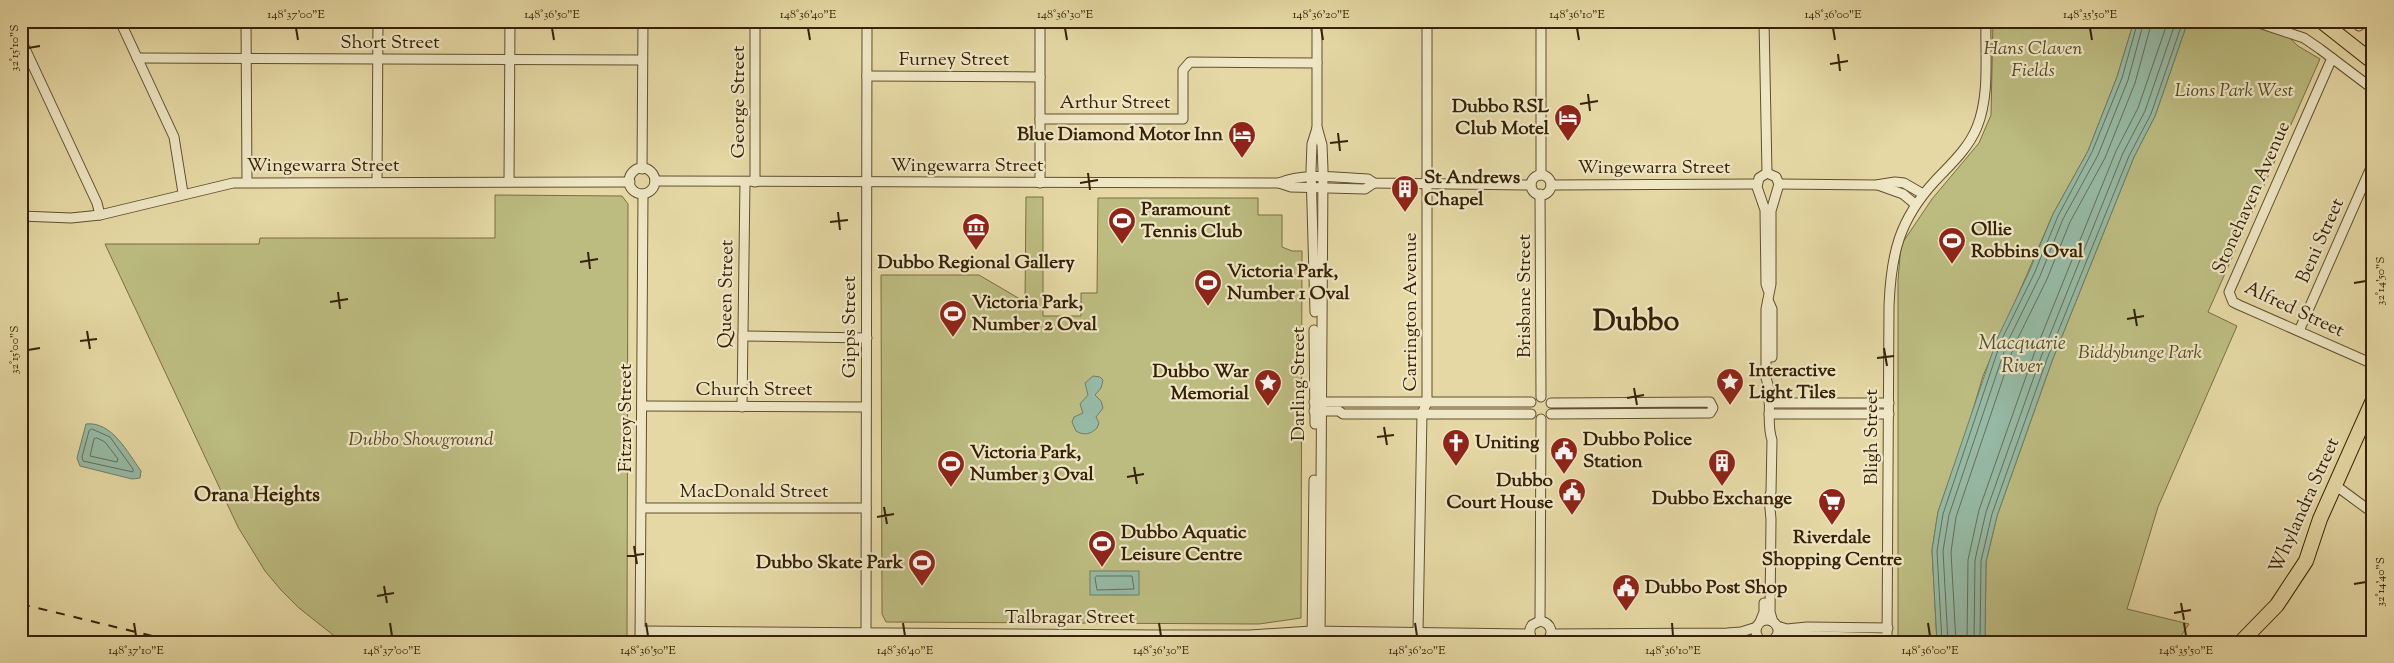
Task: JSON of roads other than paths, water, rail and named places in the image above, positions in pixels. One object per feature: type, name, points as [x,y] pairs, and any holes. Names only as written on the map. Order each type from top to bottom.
[{"type":"highway","points":[[2321,21],[2358,53],[2373,70]]},
{"type":"highway","points":[[2358,53],[2373,62]]},
{"type":"highway","name":"Whylandra Street","points":[[2241,642],[2277,605],[2299,575],[2306,561],[2320,519],[2373,400]]},
{"type":"street","points":[[120,21],[174,137],[183,193]]},
{"type":"street","points":[[246,21],[247,182]]},
{"type":"street","points":[[377,182],[378,21]]},
{"type":"street","points":[[509,181],[510,21]]},
{"type":"street","points":[[642,169],[643,21]]},
{"type":"street","name":"George Street","points":[[755,21],[755,182]]},
{"type":"street","name":"Gipps Street","points":[[866,633],[867,21]]},
{"type":"street","points":[[1040,21],[1040,183]]},
{"type":"street","name":"Darling Street","points":[[1312,642],[1316,631],[1317,407],[1323,177],[1322,146],[1317,127],[1317,21]]},
{"type":"street","name":"Carrington Avenue","points":[[1418,632],[1422,414],[1427,402],[1427,21]]},
{"type":"street","points":[[1541,21],[1541,175]]},
{"type":"street","points":[[1764,21],[1766,173]]},
{"type":"street","name":"Bligh Street","points":[[1887,640],[1891,274],[1901,230],[1915,204],[1968,145],[1978,125],[1984,91],[1986,21]]},
{"type":"street","points":[[2253,21],[2304,38],[2373,89]]},
{"type":"street","points":[[21,40],[95,198],[100,215]]},
{"type":"street","name":"Short Street","points":[[137,58],[642,60]]},
{"type":"street","name":"Stonehaven Avenue","points":[[2230,297],[2230,288],[2332,58]]},
{"type":"street","name":"Arthur Street","points":[[1040,119],[1183,119],[1183,70],[1190,62],[1317,63]]},
{"type":"street","name":"Furney Street","points":[[867,76],[1040,76]]},
{"type":"street","name":"Darling Street","points":[[1317,127],[1312,144],[1311,177],[1317,407]]},
{"type":"street","name":"Beni Street","points":[[2299,331],[2373,163]]},
{"type":"street","points":[[642,169],[652,173],[655,181],[653,188],[643,194],[632,189],[630,182],[632,174],[642,169]]},
{"type":"street","points":[[1766,173],[1761,176],[1759,188],[1765,210],[1766,284],[1768,290],[1766,309],[1766,378],[1769,386],[1769,432],[1766,440],[1766,491],[1769,498],[1771,519],[1770,612],[1775,624]]},
{"type":"street","points":[[1766,173],[1776,177],[1777,188],[1771,211],[1771,284],[1768,290]]},
{"type":"street","points":[[1541,175],[1549,179],[1550,185],[1549,190],[1540,194],[1533,191],[1531,185],[1535,177],[1541,175]]},
{"type":"street","name":"Wingewarra Street","points":[[1279,183],[1291,178],[1323,177],[1368,180],[1374,183],[1531,185]]},
{"type":"street","points":[[21,181],[22,216]]},
{"type":"street","name":"Wingewarra Street","points":[[655,181],[1279,183],[1291,187],[1312,188],[1365,188],[1374,183]]},
{"type":"street","name":"Wingewarra Street","points":[[22,216],[71,218],[100,215],[183,193],[247,182],[630,182]]},
{"type":"street","name":"Queen Street","points":[[742,407],[745,182]]},
{"type":"street","points":[[1759,188],[1770,195],[1777,188],[1904,183],[1924,194]]},
{"type":"street","name":"Wingewarra Street","points":[[1550,185],[1759,188]]},
{"type":"street","points":[[1876,185],[1903,194],[1915,204]]},
{"type":"street","name":"Fitzroy Street","points":[[640,642],[643,194]]},
{"type":"street","name":"Brisbane Street","points":[[1540,194],[1541,397]]},
{"type":"street","name":"Alfred Street","points":[[2230,297],[2239,305],[2373,364]]},
{"type":"street","points":[[743,336],[867,338]]},
{"type":"street","points":[[1317,407],[1427,402],[1531,402],[1541,397],[1551,403],[1710,402],[1712,408],[1710,413],[1551,414],[1541,419]]},
{"type":"street","points":[[1531,402],[1531,414]]},
{"type":"street","points":[[1551,403],[1551,414]]},
{"type":"street","points":[[1769,403],[1889,403]]},
{"type":"street","name":"Church Street","points":[[642,406],[866,407]]},
{"type":"street","points":[[1317,407],[1422,414],[1531,414],[1541,419]]},
{"type":"street","points":[[1769,414],[1889,414]]},
{"type":"street","points":[[1540,621],[1541,419]]},
{"type":"street","points":[[2335,485],[2373,513]]},
{"type":"street","name":"MacDonald Street","points":[[642,508],[866,508]]},
{"type":"street","points":[[1765,636],[1766,519],[1769,513]]},
{"type":"street","points":[[1765,636],[1766,620],[1787,629],[1807,627],[1888,628]]},
{"type":"street","points":[[1535,642],[1530,634],[1532,625],[1540,621]]},
{"type":"street","points":[[1540,621],[1550,626],[1551,634],[1546,642]]},
{"type":"street","points":[[1765,636],[1775,624]]},
{"type":"street","name":"Talbragar Street","points":[[641,631],[1250,635],[1316,631],[1530,634]]},
{"type":"street","name":"Darling Street","points":[[1316,631],[1320,642]]},
{"type":"street","points":[[1551,634],[1741,632],[1765,636],[1788,635],[1887,640]]},
{"type":"water","name":"Macquarie River","points":[[2134,21],[2188,21],[2155,116],[2134,157],[2052,361],[1997,516],[1986,562],[1985,642],[1937,642],[1932,550],[1938,512],[1997,339],[2029,272],[2053,214],[2088,151],[2117,77]]},
{"type":"water","points":[[1093,376],[1100,377],[1103,380],[1101,388],[1095,395],[1101,401],[1103,408],[1096,417],[1099,423],[1097,428],[1085,434],[1076,431],[1072,422],[1074,417],[1083,413],[1080,404],[1088,395],[1085,383]]},
{"type":"water","points":[[86,424],[95,424],[104,428],[125,447],[141,471],[140,478],[132,479],[80,466],[77,458]]},
{"type":"water","points":[[1090,571],[1139,571],[1139,595],[1090,595]]},
{"type":"railway","points":[[21,604],[177,642]]},
{"type":"place","name":"Dubbo RSL Club Motel","points":[[1568,142]]},
{"type":"place","name":"Blue Diamond Motor Inn","points":[[1242,159]]},
{"type":"place","name":"St Andrews Chapel","points":[[1405,213]]},
{"type":"place","name":"Paramount Tennis Club","points":[[1122,245]]},
{"type":"place","name":"Dubbo Regional Gallery","points":[[976,251]]},
{"type":"place","name":"Ollie Robbins Oval","points":[[1952,265]]},
{"type":"place","name":"Victoria Park, Number 1 Oval","points":[[1208,307]]},
{"type":"place","name":"Victoria Park, Number 2 Oval","points":[[953,338]]},
{"type":"place","name":"Interactive Light Tiles","points":[[1730,406]]},
{"type":"place","name":"Dubbo War Memorial","points":[[1268,407]]},
{"type":"place","name":"Uniting","points":[[1456,467]]},
{"type":"place","name":"Dubbo Police Station","points":[[1564,475]]},
{"type":"place","name":"Dubbo Exchange","points":[[1722,487]]},
{"type":"place","name":"Victoria Park, Number 3 Oval","points":[[951,488]]},
{"type":"place","name":"Dubbo Court House","points":[[1572,516]]},
{"type":"place","name":"Riverdale Shopping Centre","points":[[1832,526]]},
{"type":"place","name":"Dubbo Aquatic Leisure Centre","points":[[1102,568]]},
{"type":"place","name":"Dubbo Skate Park","points":[[922,587]]},
{"type":"place","name":"Dubbo Post Shop","points":[[1626,612]]},
{"type":"district","name":"Dubbo","points":[[1636,323]]},
{"type":"district","name":"Orana Heights","points":[[257,496]]},
{"type":"park label","name":"Hans Claven Fields","points":[[2033,60]]},
{"type":"park label","name":"Lions Park West","points":[[2234,91]]},
{"type":"park label","name":"Biddybunge Park","points":[[2140,353]]},
{"type":"park label","name":"Dubbo Showground","points":[[421,440]]}]
